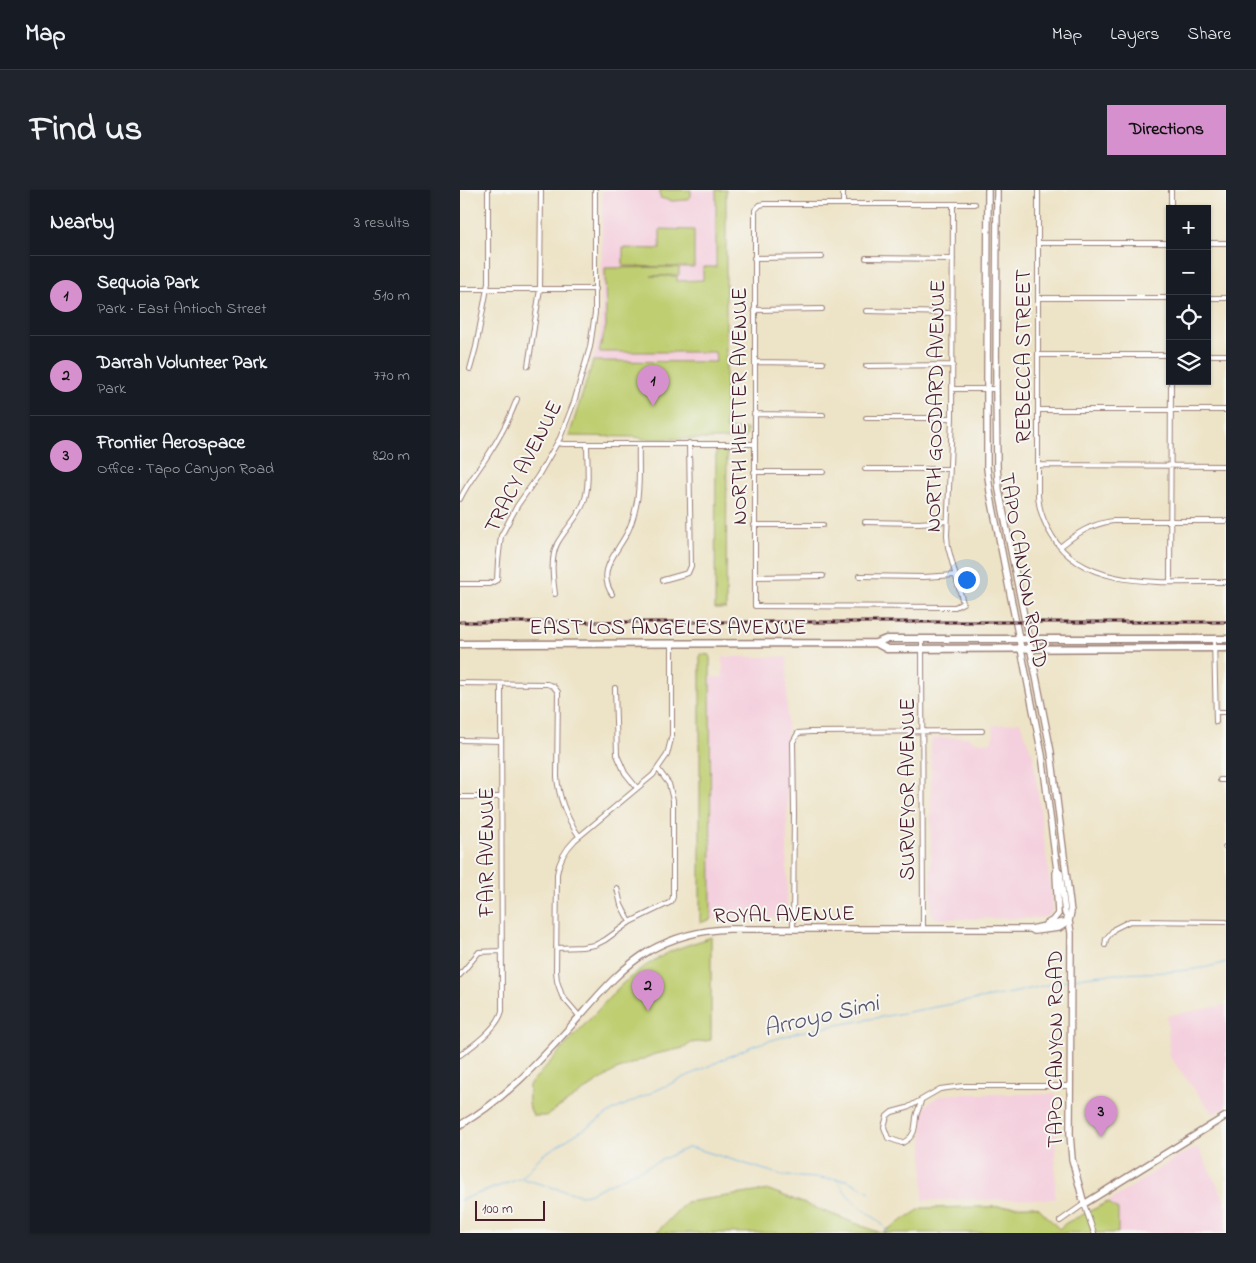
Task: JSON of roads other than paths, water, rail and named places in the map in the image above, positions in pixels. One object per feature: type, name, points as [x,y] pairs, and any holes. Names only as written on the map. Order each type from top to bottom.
[{"type":"main road","name":"TAPO CANYON ROAD","points":[[988,190],[987,389],[988,468],[992,507],[1042,755],[1057,870],[1060,873],[1065,913],[1069,921]]},
{"type":"main road","name":"TAPO CANYON ROAD","points":[[997,190],[997,467],[999,490],[1051,752],[1070,912],[1071,1153],[1084,1204]]},
{"type":"main road","name":"EAST LOS ANGELES AVENUE","points":[[460,644],[876,643],[886,639],[1226,639]]},
{"type":"main road","name":"EAST LOS ANGELES AVENUE","points":[[876,643],[887,649],[1226,648]]},
{"type":"main road","points":[[1040,926],[1052,921],[1058,914],[1057,870]]},
{"type":"main road","name":"ROYAL AVENUE","points":[[460,1125],[481,1112],[529,1072],[604,988],[627,966],[648,952],[674,940],[698,932],[717,929],[1031,928],[1069,921]]},
{"type":"main road","name":"ROYAL AVENUE","points":[[1031,928],[1034,931],[1059,928],[1069,921]]},
{"type":"main road","points":[[1084,1204],[1226,1116]]},
{"type":"street","points":[[470,369],[487,289],[488,190]]},
{"type":"street","points":[[528,366],[540,289],[541,190]]},
{"type":"street","name":"TRACY AVENUE","points":[[460,584],[489,584],[497,580],[499,547],[507,522],[538,476],[557,443],[574,402],[590,347],[595,313],[596,190]]},
{"type":"street","points":[[843,190],[843,204],[975,204]]},
{"type":"street","name":"REBECCA STREET","points":[[1038,190],[1038,496],[1040,511],[1049,532],[1060,547],[1077,562],[1099,573],[1133,580],[1226,582]]},
{"type":"street","points":[[1171,190],[1171,205]]},
{"type":"street","name":"NORTH HIETTER AVENUE","points":[[755,606],[754,214],[757,207],[764,204],[843,204]]},
{"type":"street","name":"NORTH GOODARD AVENUE","points":[[755,606],[955,607],[962,605],[963,601],[948,547],[947,521],[953,389],[953,204]]},
{"type":"street","points":[[1038,243],[1166,243]]},
{"type":"street","points":[[1211,243],[1226,243]]},
{"type":"street","points":[[754,258],[822,257]]},
{"type":"street","points":[[866,258],[953,259]]},
{"type":"street","points":[[460,289],[596,289]]},
{"type":"street","points":[[1038,298],[1166,298]]},
{"type":"street","points":[[1211,298],[1226,298]]},
{"type":"street","points":[[754,310],[822,309]]},
{"type":"street","points":[[866,311],[953,313]]},
{"type":"street","points":[[1038,355],[1166,355]]},
{"type":"street","points":[[1211,355],[1226,355]]},
{"type":"street","points":[[755,362],[823,363]]},
{"type":"street","points":[[866,366],[953,365]]},
{"type":"street","points":[[1170,581],[1171,385]]},
{"type":"street","points":[[953,389],[996,389]]},
{"type":"street","points":[[460,499],[469,482],[501,436],[511,417],[517,399]]},
{"type":"street","points":[[1038,410],[1226,410]]},
{"type":"street","points":[[754,414],[823,415]]},
{"type":"street","points":[[866,418],[952,418]]},
{"type":"street","points":[[557,443],[754,444]]},
{"type":"street","points":[[555,594],[553,559],[556,546],[585,500],[587,489],[587,444]]},
{"type":"street","points":[[612,594],[607,586],[606,574],[609,563],[630,525],[637,504],[638,444]]},
{"type":"street","points":[[663,580],[688,573],[691,566],[689,444]]},
{"type":"street","points":[[1038,466],[1226,466]]},
{"type":"street","points":[[865,469],[950,470]]},
{"type":"street","points":[[754,472],[823,472]]},
{"type":"street","points":[[865,522],[919,523],[947,521]]},
{"type":"street","points":[[1060,547],[1081,530],[1100,523],[1113,521],[1226,521]]},
{"type":"street","points":[[754,525],[824,525]]},
{"type":"street","points":[[859,576],[924,577],[955,575]]},
{"type":"street","points":[[755,577],[822,576]]},
{"type":"street","name":"SURVEYOR AVENUE","points":[[922,639],[923,928]]},
{"type":"street","points":[[1214,639],[1216,722]]},
{"type":"street","points":[[580,1017],[565,1000],[559,989],[556,971],[557,874],[559,864],[568,847],[658,769],[667,755],[672,735],[672,644]]},
{"type":"street","points":[[460,684],[547,684],[553,686],[558,692],[558,788],[564,811],[579,836]]},
{"type":"street","name":"FAIR AVENUE","points":[[460,1055],[484,1034],[498,1019],[502,1011],[501,684]]},
{"type":"street","points":[[615,688],[617,755],[625,773],[637,788]]},
{"type":"street","points":[[1216,712],[1226,712]]},
{"type":"street","points":[[793,928],[793,742],[798,733],[982,731]]},
{"type":"street","points":[[460,740],[501,741]]},
{"type":"street","points":[[556,948],[582,948],[595,945],[630,922],[668,904],[673,897],[673,800],[669,784],[658,769]]},
{"type":"street","points":[[1220,780],[1226,780]]},
{"type":"street","points":[[460,797],[501,797]]},
{"type":"street","points":[[617,888],[621,905],[630,922]]},
{"type":"street","points":[[1104,945],[1114,929],[1130,921],[1226,922]]},
{"type":"street","points":[[460,975],[479,952],[501,951]]},
{"type":"street","points":[[921,1101],[912,1137],[902,1143],[888,1138],[884,1127],[887,1116],[892,1112],[907,1108],[921,1101],[940,1089],[963,1086],[1070,1086]]},
{"type":"street","points":[[1060,1221],[1084,1204],[1094,1233]]},
{"type":"waterway","name":"Arroyo Simi","points":[[1073,979],[1112,974],[1189,970],[1226,962]]},
{"type":"waterway","name":"Arroyo Simi","points":[[460,1200],[522,1178],[541,1156],[614,1110],[752,1046],[799,1032],[1012,993],[1069,980]]},
{"type":"waterway","points":[[523,1179],[580,1195],[588,1194],[687,1148],[694,1148],[785,1176],[847,1180],[870,1192]]},
{"type":"waterway","points":[[836,1178],[852,1200],[878,1221],[888,1233]]},
{"type":"railway","points":[[460,622],[1226,622]]},
{"type":"place","name":"Sequoia Park","points":[[653,406]]},
{"type":"place","name":"Darrah Volunteer Park","points":[[648,1011]]},
{"type":"place","name":"Frontier Aerospace","points":[[1101,1137]]}]
